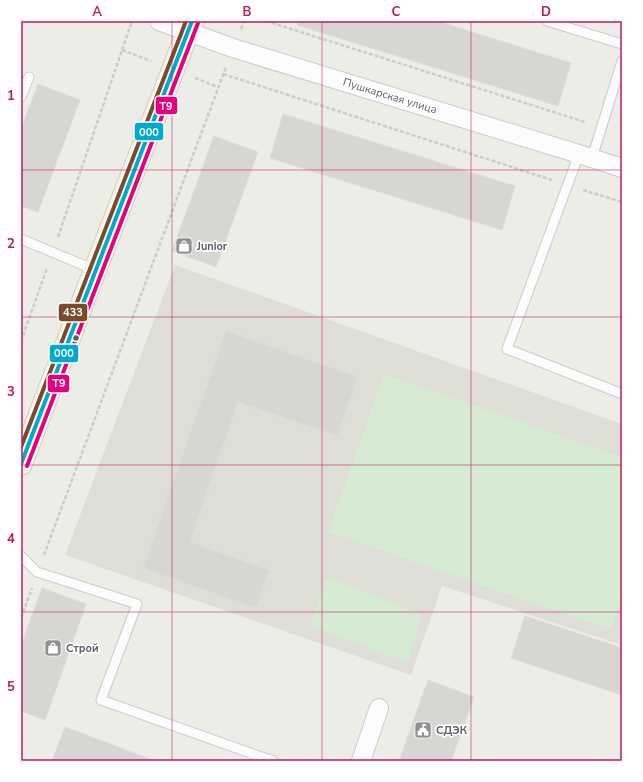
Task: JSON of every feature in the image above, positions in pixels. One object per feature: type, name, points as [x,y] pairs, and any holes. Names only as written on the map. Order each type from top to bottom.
[{"type":"main road","points":[[21,464],[190,26]]},
{"type":"street","name":"Пушкарская улица","points":[[159,21],[190,26],[233,48],[622,168]]},
{"type":"street","points":[[360,761],[379,708]]},
{"type":"lane","points":[[547,21],[622,44]]},
{"type":"lane","points":[[620,393],[507,349],[568,184],[602,127],[622,62]]},
{"type":"lane","points":[[21,97],[29,77]]},
{"type":"lane","points":[[21,239],[95,270]]},
{"type":"lane","points":[[21,556],[38,572],[137,604],[102,700],[273,761]]},
{"type":"path","points":[[21,341],[132,21]]},
{"type":"path","points":[[21,618],[244,21]]},
{"type":"path","points":[[266,21],[275,22],[602,127]]},
{"type":"path","points":[[223,74],[622,202]]},
{"type":"shaded area","points":[[175,265],[622,424],[622,645],[442,586],[411,675],[65,555]]},
{"type":"green space","points":[[384,374],[622,457],[622,597],[611,630],[328,532]]},
{"type":"green space","points":[[333,579],[420,614],[421,619],[408,660],[402,661],[312,626],[312,617],[326,580]]},
{"type":"building","points":[[298,21],[437,21],[571,63],[558,106],[297,25]]},
{"type":"building","points":[[38,84],[80,100],[38,212],[21,206],[21,129]]},
{"type":"building","points":[[283,114],[515,186],[502,230],[270,158]]},
{"type":"building","points":[[214,136],[258,152],[216,267],[172,251]]},
{"type":"building","points":[[226,331],[358,377],[337,436],[238,402],[190,542],[269,570],[256,608],[143,568]]},
{"type":"building","points":[[42,588],[86,604],[45,720],[21,711],[21,646]]},
{"type":"building","points":[[525,616],[622,648],[622,695],[511,658]]},
{"type":"building","points":[[428,680],[474,697],[451,761],[399,761]]},
{"type":"building","points":[[65,727],[150,759],[150,761],[52,761]]},
{"type":"transit line","name":"433","points":[[21,447],[186,21]]},
{"type":"transit line","name":"000","points":[[21,464],[192,21]]},
{"type":"transit line","name":"Т9","points":[[27,466],[198,23]]},
{"type":"place","name":"Junior","points":[[184,246]]},
{"type":"place","name":"Строй","points":[[53,648]]},
{"type":"place","name":"СДЭК","points":[[423,730]]}]
